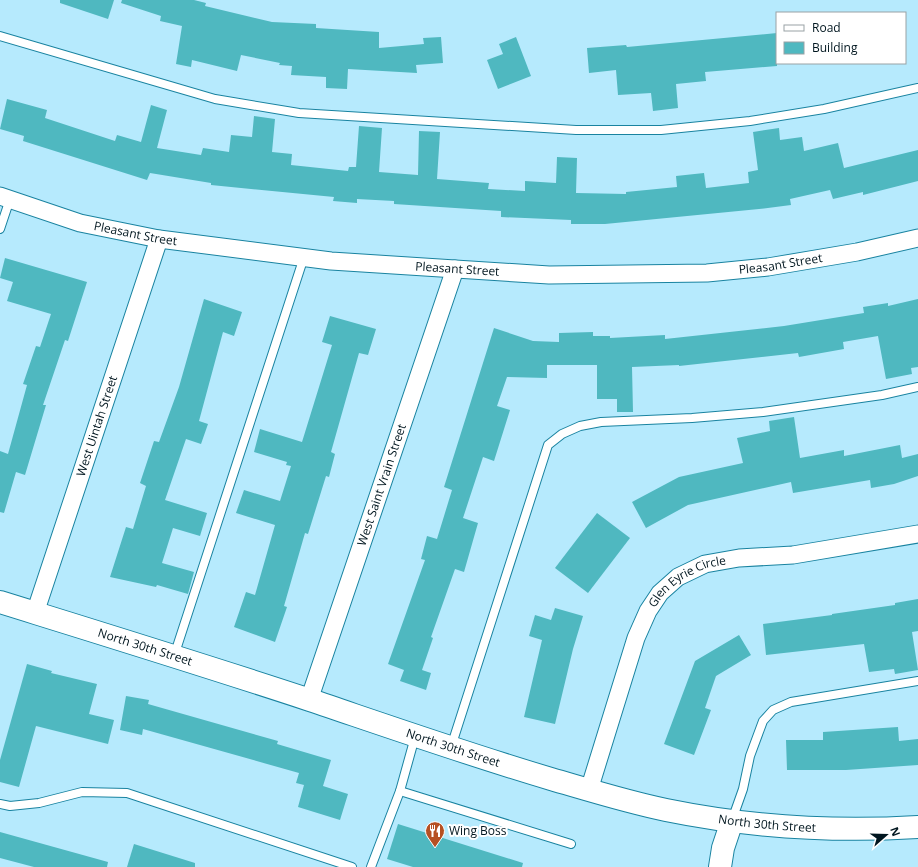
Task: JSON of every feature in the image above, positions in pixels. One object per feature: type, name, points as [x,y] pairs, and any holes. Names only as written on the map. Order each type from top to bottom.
[{"type":"main road","name":"North 30th Street","points":[[0,602],[309,700],[415,736],[589,790],[666,810],[732,821],[789,827],[870,830],[918,827]]},
{"type":"main road","points":[[720,867],[723,848],[732,821]]},
{"type":"street","name":"Pleasant Street","points":[[5,198],[80,223],[159,239],[304,257],[550,275],[707,273],[768,267],[857,252],[918,238]]},
{"type":"street","name":"West Uintah Street","points":[[34,613],[159,239]]},
{"type":"street","name":"West Saint Vrain Street","points":[[309,700],[455,269]]},
{"type":"street","name":"Glen Eyrie Circle","points":[[589,790],[636,638],[648,611],[660,593],[678,577],[705,564],[739,558],[793,555],[918,534]]},
{"type":"lane","points":[[0,36],[215,99],[299,113],[576,130],[661,130],[750,121],[824,109],[918,88]]},
{"type":"lane","points":[[0,229],[5,198]]},
{"type":"lane","points":[[174,657],[304,257]]},
{"type":"lane","points":[[451,747],[548,445],[562,434],[580,426],[600,422],[692,418],[763,412],[882,395],[918,387]]},
{"type":"lane","points":[[732,821],[743,789],[750,756],[763,721],[773,710],[791,702],[918,681]]},
{"type":"lane","points":[[371,867],[400,791],[415,736]]},
{"type":"lane","points":[[400,791],[571,844]]},
{"type":"lane","points":[[0,804],[10,806],[39,803],[82,792],[127,793],[352,867]]},
{"type":"building","points":[[60,0],[114,0],[108,19],[60,3]]},
{"type":"building","points":[[122,0],[194,0],[206,3],[205,6],[272,22],[316,24],[316,28],[379,32],[379,48],[424,44],[423,38],[441,37],[443,63],[416,65],[417,73],[348,69],[347,89],[326,88],[326,77],[291,75],[292,66],[279,65],[280,63],[241,55],[237,71],[192,60],[191,67],[176,64],[182,26],[160,21],[161,16],[121,3]]},
{"type":"building","points":[[776,33],[777,66],[705,72],[706,81],[676,84],[678,108],[653,111],[651,93],[618,95],[616,70],[589,73],[587,48],[626,45],[627,47]]},
{"type":"building","points":[[516,37],[531,76],[498,89],[487,60],[503,54],[499,44]]},
{"type":"building","points":[[7,99],[47,110],[45,118],[115,141],[117,135],[141,142],[151,105],[167,110],[157,148],[201,155],[203,148],[229,152],[231,135],[252,137],[254,116],[275,119],[272,152],[292,154],[291,165],[348,171],[349,167],[356,167],[359,126],[382,128],[379,172],[418,175],[419,131],[440,132],[437,179],[489,183],[488,189],[525,191],[525,181],[556,183],[557,157],[577,158],[576,193],[626,194],[626,192],[677,187],[676,176],[704,173],[706,188],[749,183],[748,172],[758,170],[753,132],[779,128],[780,140],[802,137],[804,151],[838,143],[844,168],[918,150],[918,181],[863,195],[863,192],[833,199],[830,190],[790,199],[791,205],[759,209],[605,224],[571,224],[571,220],[501,217],[501,211],[394,204],[394,201],[357,199],[357,203],[333,201],[334,197],[211,185],[211,183],[150,173],[147,180],[23,141],[24,136],[0,129]]},
{"type":"building","points":[[5,258],[87,282],[68,341],[65,340],[43,405],[46,405],[25,475],[16,472],[4,513],[0,512],[0,451],[8,454],[27,385],[23,384],[36,346],[40,347],[51,314],[7,301],[13,282],[0,278]]},
{"type":"building","points":[[204,299],[242,312],[234,336],[223,332],[199,421],[208,424],[201,444],[186,439],[165,500],[207,513],[200,536],[173,528],[162,563],[194,572],[188,594],[157,585],[156,587],[110,577],[126,527],[133,529],[146,486],[140,483],[154,441],[159,442],[179,387]]},
{"type":"building","points":[[918,299],[918,367],[911,368],[912,374],[886,379],[878,336],[843,342],[844,349],[799,357],[798,353],[679,366],[632,367],[633,412],[617,412],[617,399],[597,399],[597,365],[547,365],[547,378],[507,377],[497,406],[510,410],[494,461],[483,457],[463,518],[478,523],[464,572],[455,569],[431,637],[433,638],[422,670],[431,673],[426,690],[400,681],[404,670],[388,664],[425,560],[421,559],[427,536],[437,539],[452,490],[444,487],[494,328],[533,341],[559,342],[559,333],[593,332],[593,336],[610,336],[610,338],[665,335],[665,339],[784,326],[864,313],[863,307],[888,303],[888,306]]},
{"type":"building","points":[[330,316],[376,329],[368,355],[359,353],[331,452],[335,454],[329,477],[326,476],[308,534],[305,533],[284,606],[287,607],[275,642],[234,627],[246,592],[255,595],[275,525],[236,513],[244,490],[280,501],[291,466],[286,465],[287,462],[254,452],[260,429],[302,442],[332,345],[322,342]]},
{"type":"building","points":[[794,417],[800,458],[844,450],[844,456],[900,445],[902,458],[918,454],[918,476],[894,484],[871,488],[870,480],[793,493],[791,482],[688,505],[646,528],[632,502],[679,477],[743,463],[737,438],[770,431],[769,421]]},
{"type":"building","points":[[597,513],[630,538],[588,593],[555,568]]},
{"type":"building","points":[[918,599],[918,631],[912,632],[918,670],[895,674],[894,669],[869,672],[864,644],[766,655],[763,624],[895,605],[895,603]]},
{"type":"building","points":[[555,608],[583,616],[573,649],[555,724],[524,717],[542,640],[529,636],[535,615],[551,620]]},
{"type":"building","points":[[739,635],[751,655],[716,676],[705,708],[711,710],[694,755],[664,744],[695,661]]},
{"type":"building","points":[[27,664],[52,671],[51,673],[97,684],[89,714],[114,720],[108,744],[36,726],[19,787],[0,782],[0,760]]},
{"type":"building","points":[[126,696],[149,700],[148,704],[278,741],[277,744],[331,760],[323,786],[348,794],[340,820],[298,807],[304,785],[296,783],[299,773],[143,729],[142,735],[120,730]]},
{"type":"building","points":[[898,727],[899,741],[918,739],[918,765],[846,770],[787,770],[786,740],[823,740],[823,732]]},
{"type":"building","points":[[398,824],[523,863],[522,867],[413,867],[387,859]]},
{"type":"building","points":[[0,832],[108,862],[107,867],[34,867],[0,858]]},
{"type":"building","points":[[134,844],[195,863],[195,867],[127,867]]},
{"type":"place","name":"Wing Boss","points":[[435,848]]}]
